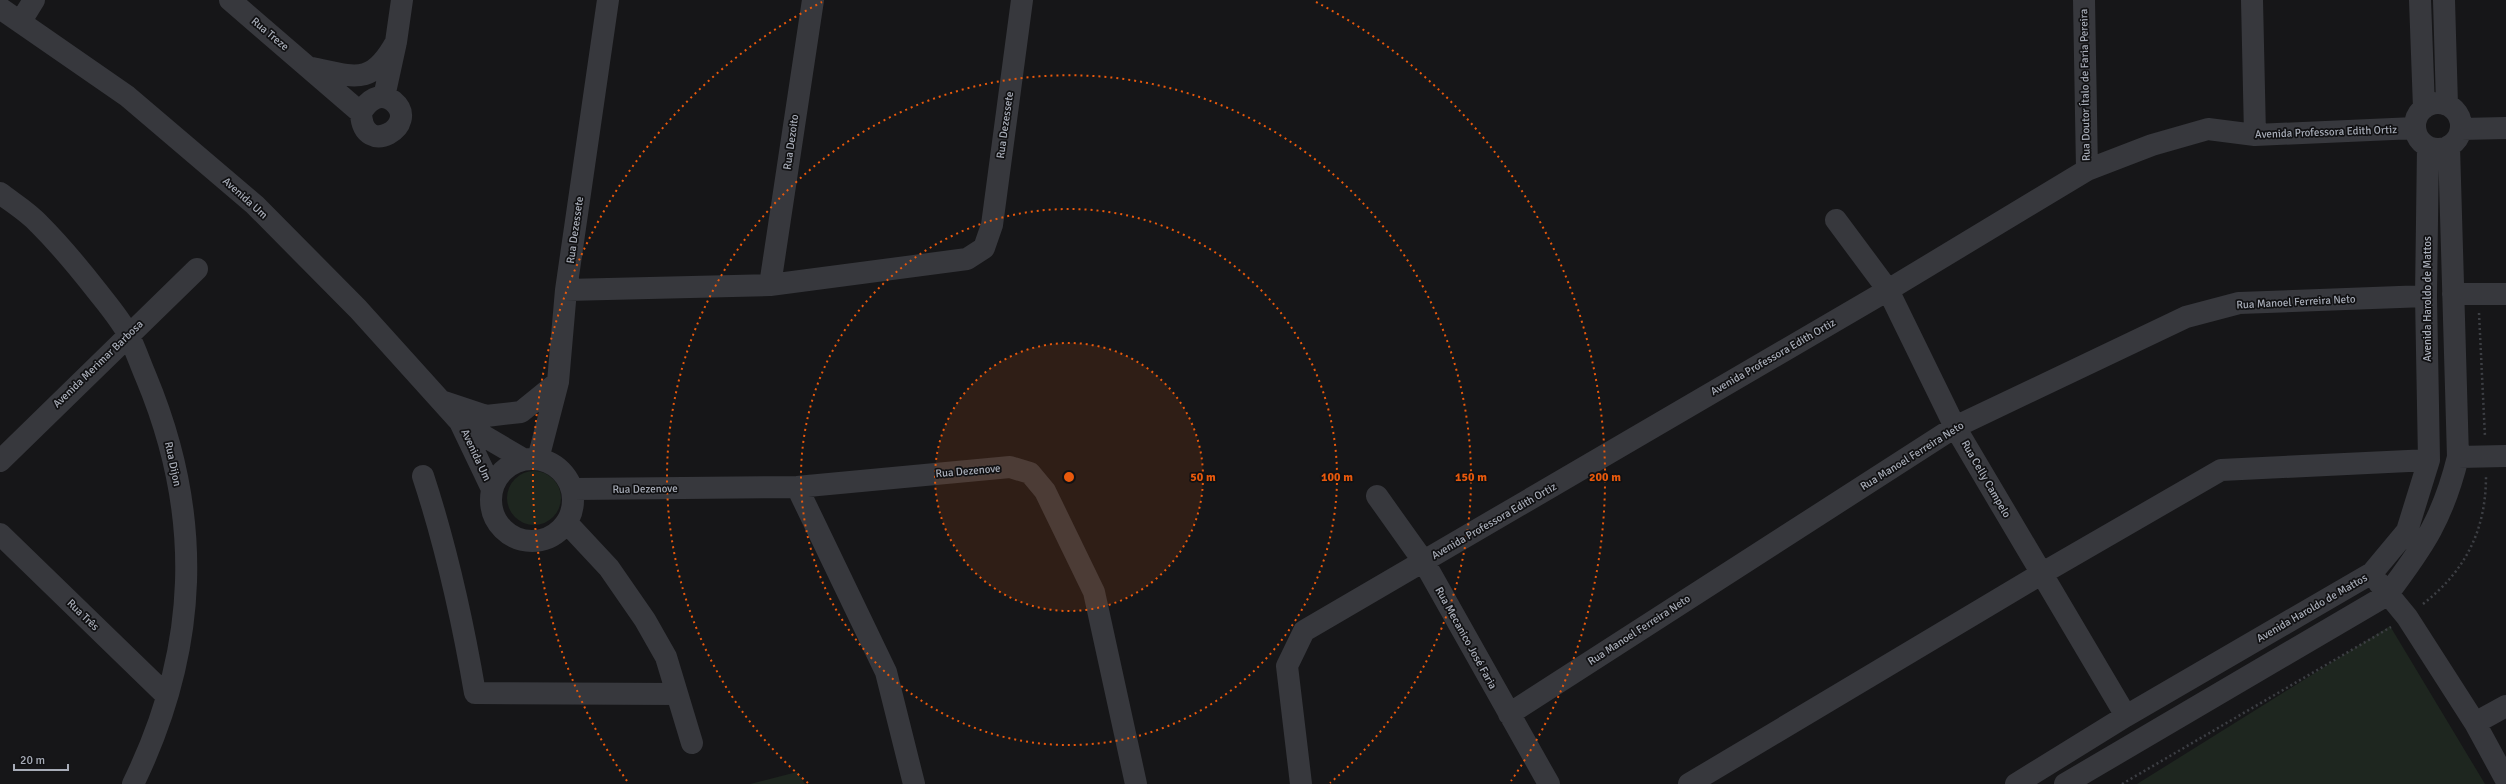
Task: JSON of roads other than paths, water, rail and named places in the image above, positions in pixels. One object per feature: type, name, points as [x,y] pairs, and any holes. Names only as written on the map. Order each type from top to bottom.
[{"type":"street","points":[[9,10],[34,0]]},
{"type":"street","name":"Rua Treze","points":[[230,0],[311,68],[361,113],[361,122],[366,130],[374,135],[383,136],[391,133],[398,127],[400,118],[398,109],[393,101],[384,97]]},
{"type":"street","points":[[361,113],[370,101],[384,97],[396,42],[402,0]]},
{"type":"street","name":"Rua Dezessete","points":[[531,459],[558,382],[566,290],[608,0]]},
{"type":"street","name":"Rua Dezoito","points":[[770,285],[813,0]]},
{"type":"street","name":"Rua Dezessete","points":[[770,285],[967,258],[984,248],[992,225],[1022,0]]},
{"type":"street","name":"Rua Doutor Ítalo de Faria Pereira","points":[[2084,0],[2087,170]]},
{"type":"street","points":[[2252,0],[2255,135]]},
{"type":"street","points":[[2420,0],[2424,108]]},
{"type":"street","points":[[2444,0],[2447,105]]},
{"type":"street","name":"Avenida Um","points":[[9,10],[127,96],[255,205],[358,309],[444,402],[460,422],[492,489]]},
{"type":"street","name":"Rua Treze","points":[[311,68],[350,76],[369,73],[385,62],[396,42]]},
{"type":"street","points":[[2065,784],[2386,595],[2420,552],[2438,520],[2458,457],[2452,294],[2455,138],[2458,115],[2447,105],[2431,104],[2418,113],[2415,128],[2421,142],[2428,147],[2435,149],[2455,138],[2506,128]]},
{"type":"street","name":"Avenida Professora Edith Ortiz","points":[[1302,784],[1287,666],[1304,631],[1888,290],[2087,170],[2152,145],[2208,129],[2255,135],[2415,128]]},
{"type":"street","name":"Avenida Haroldo de Mattos","points":[[2016,784],[2126,716],[2372,573],[2407,531],[2430,460],[2426,296],[2428,147]]},
{"type":"street","name":"Rua Dijon","points":[[0,193],[38,222],[75,263],[128,334],[162,415],[177,475],[186,538],[187,594],[179,646],[167,696],[155,732],[133,784]]},
{"type":"street","name":"Rua Celly Campelo","points":[[1836,220],[1888,290],[1955,427],[2126,716]]},
{"type":"street","name":"Avenida Merimar Barbosa","points":[[0,460],[128,334],[197,269]]},
{"type":"street","points":[[566,290],[770,285]]},
{"type":"street","points":[[2452,294],[2506,294]]},
{"type":"street","name":"Rua Manoel Ferreira Neto","points":[[1509,714],[1955,427],[2186,317],[2239,303],[2426,296]]},
{"type":"street","points":[[444,402],[486,416],[521,412],[558,382]]},
{"type":"street","name":"Avenida Um","points":[[460,422],[531,459]]},
{"type":"street","points":[[2458,457],[2506,456]]},
{"type":"street","points":[[531,459],[558,468],[566,475],[573,490],[572,513],[567,523],[555,535],[540,541],[523,541],[508,534],[496,522],[490,506],[492,489],[499,474],[510,464],[531,459]]},
{"type":"street","points":[[1689,784],[2041,574],[2221,470],[2430,460]]},
{"type":"street","name":"Rua Dezenove","points":[[573,490],[797,487],[1010,467],[1030,473],[1045,491],[1094,592],[1136,784]]},
{"type":"street","points":[[423,476],[444,541],[455,583],[475,693],[677,694]]},
{"type":"street","points":[[797,487],[886,672],[914,784]]},
{"type":"street","name":"Rua Mecanico José Faria","points":[[1377,496],[1424,562],[1549,784]]},
{"type":"street","points":[[567,523],[609,568],[645,620],[666,656],[692,742]]},
{"type":"street","name":"Rua Três","points":[[0,534],[167,696]]},
{"type":"street","points":[[2372,573],[2386,595],[2407,617],[2475,723],[2506,780]]},
{"type":"street","points":[[2475,723],[2506,706]]}]
